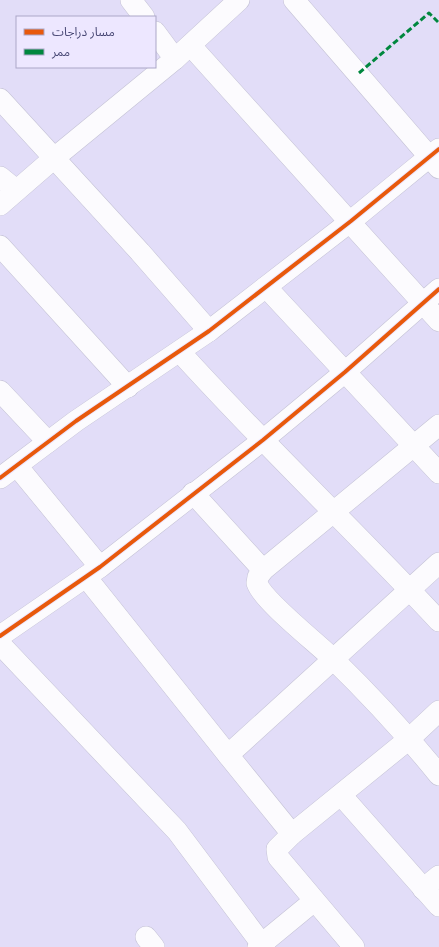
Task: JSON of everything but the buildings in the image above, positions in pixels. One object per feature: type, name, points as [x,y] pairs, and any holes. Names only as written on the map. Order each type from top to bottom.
[{"type":"street","points":[[131,0],[143,16]]},
{"type":"street","points":[[0,205],[53,159],[191,46],[239,0]]},
{"type":"street","points":[[0,478],[76,421],[209,331],[351,221],[436,158],[294,0]]},
{"type":"street","points":[[156,33],[175,59]]},
{"type":"street","points":[[191,46],[351,221],[439,322]]},
{"type":"street","points":[[0,99],[53,159],[140,252],[209,331]]},
{"type":"street","points":[[0,177],[16,190]]},
{"type":"street","points":[[0,246],[128,387]]},
{"type":"street","points":[[266,287],[439,473]]},
{"type":"street","points":[[0,636],[93,572],[263,440],[345,372],[439,289]]},
{"type":"street","points":[[180,352],[225,403],[335,512],[439,621]]},
{"type":"street","points":[[0,391],[48,442]]},
{"type":"street","points":[[439,425],[264,570],[257,580],[261,591],[332,659],[409,739],[439,775]]},
{"type":"street","points":[[17,466],[228,755],[292,834]]},
{"type":"street","points":[[194,493],[264,570]]},
{"type":"street","points":[[228,755],[439,563]]},
{"type":"street","points":[[0,644],[177,831],[261,946],[314,901]]},
{"type":"street","points":[[354,947],[278,857],[278,847],[409,739],[439,711]]},
{"type":"street","points":[[341,795],[439,906]]},
{"type":"street","points":[[423,889],[439,876]]},
{"type":"shaded area","points":[[0,0],[439,0],[439,947],[0,947]]},
{"type":"marked path","points":[[359,73],[429,13],[439,23]]},
{"type":"cycle path","points":[[0,478],[76,421],[209,331],[351,221],[439,149]]},
{"type":"cycle path","points":[[0,636],[100,567],[263,440],[345,372],[439,289]]}]
